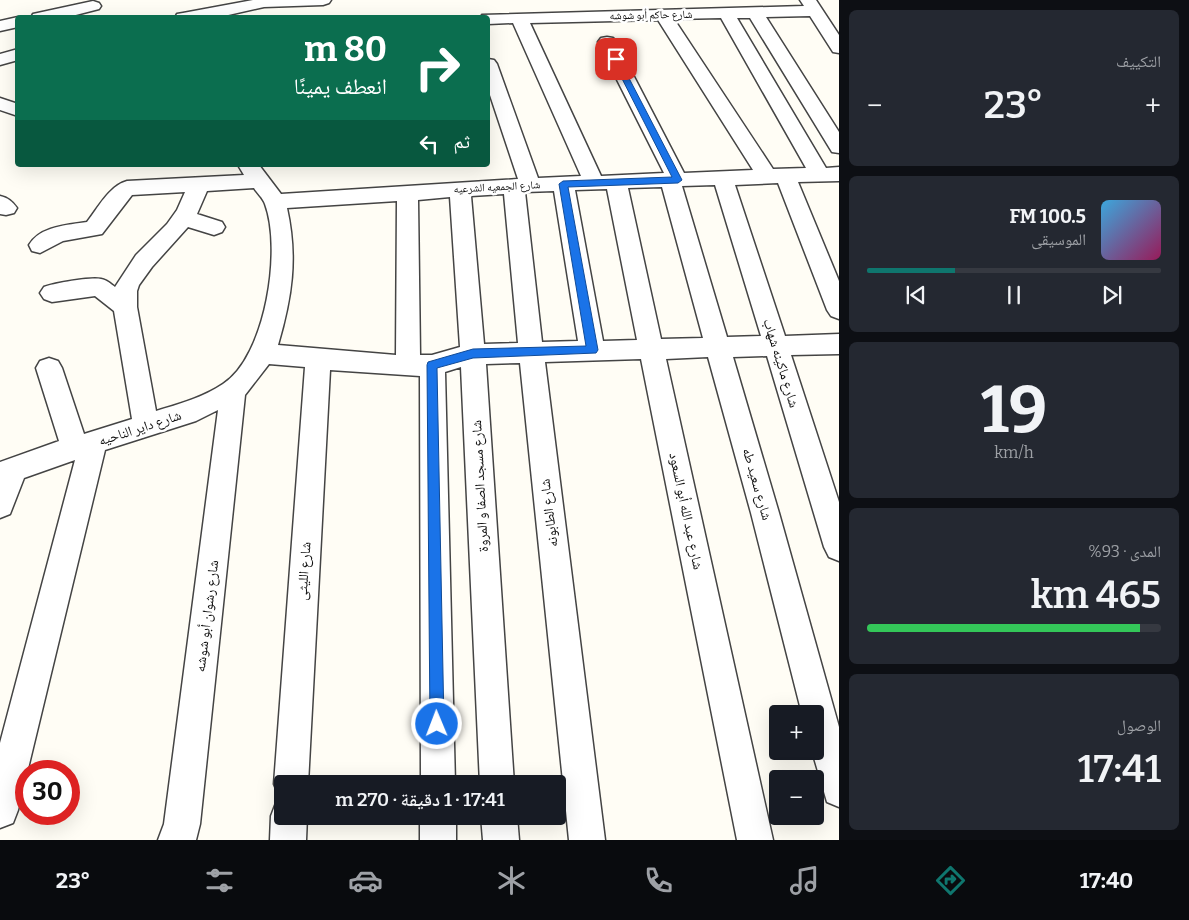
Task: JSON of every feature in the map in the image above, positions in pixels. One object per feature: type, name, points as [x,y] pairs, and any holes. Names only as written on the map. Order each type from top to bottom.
[{"type":"street","points":[[197,15],[264,2],[323,0]]},
{"type":"street","points":[[49,15],[91,3],[102,15]]},
{"type":"street","points":[[248,4],[285,15]]},
{"type":"street","points":[[812,6],[839,48]]},
{"type":"street","name":"شارع حاكم أبو شوشه","points":[[490,19],[755,13],[812,6]]},
{"type":"street","points":[[726,13],[834,175]]},
{"type":"street","points":[[755,13],[839,147]]},
{"type":"street","points":[[663,15],[776,176],[839,310]]},
{"type":"street","name":"شارع عبد الله أبو السعود","points":[[519,18],[605,182],[652,349],[755,840]]},
{"type":"street","points":[[0,26],[15,23]]},
{"type":"street","name":"شارع سعيد طه","points":[[607,42],[674,180],[839,790]]},
{"type":"street","points":[[0,60],[15,55]]},
{"type":"street","name":"شارع الطابونه","points":[[490,77],[496,115],[522,185],[531,352],[587,840]]},
{"type":"street","points":[[0,104],[15,109]]},
{"type":"street","points":[[40,246],[58,234],[94,229],[120,193],[127,188],[199,184],[254,173],[275,202]]},
{"type":"street","name":"شارع الجمعيه الشرعيه","points":[[275,202],[522,185],[834,175]]},
{"type":"street","name":"شارع ماكينه شهاب","points":[[723,178],[839,547]]},
{"type":"street","points":[[146,426],[125,307],[125,291],[144,261],[161,245],[183,218],[195,197],[199,184]]},
{"type":"street","points":[[563,184],[592,350]]},
{"type":"street","name":"شارع مسجد الصفا و المروة","points":[[460,189],[473,354],[496,775]]},
{"type":"street","points":[[407,193],[420,366],[438,775]]},
{"type":"street","name":"شارع داير الناحيه","points":[[7,472],[84,445],[188,413],[233,391],[246,378],[263,354],[276,312],[282,273],[282,236],[275,202]]},
{"type":"street","points":[[183,218],[214,227]]},
{"type":"street","points":[[52,293],[99,287],[125,307]]},
{"type":"street","points":[[263,354],[420,366],[473,354],[839,344]]},
{"type":"street","name":"شارع الليثى","points":[[292,775],[318,359]]},
{"type":"street","points":[[0,810],[84,445],[49,368]]},
{"type":"street","name":"شارع رشوان أبو شوشه","points":[[176,840],[180,836],[182,824],[233,391]]},
{"type":"street","points":[[0,505],[7,472]]},
{"type":"street","points":[[288,840],[289,825]]},
{"type":"street","points":[[438,825],[438,840]]},
{"type":"street","points":[[500,825],[501,840]]},
{"type":"route","points":[[437,724],[432,365],[473,354],[592,350],[563,184],[678,180],[616,59]]}]
